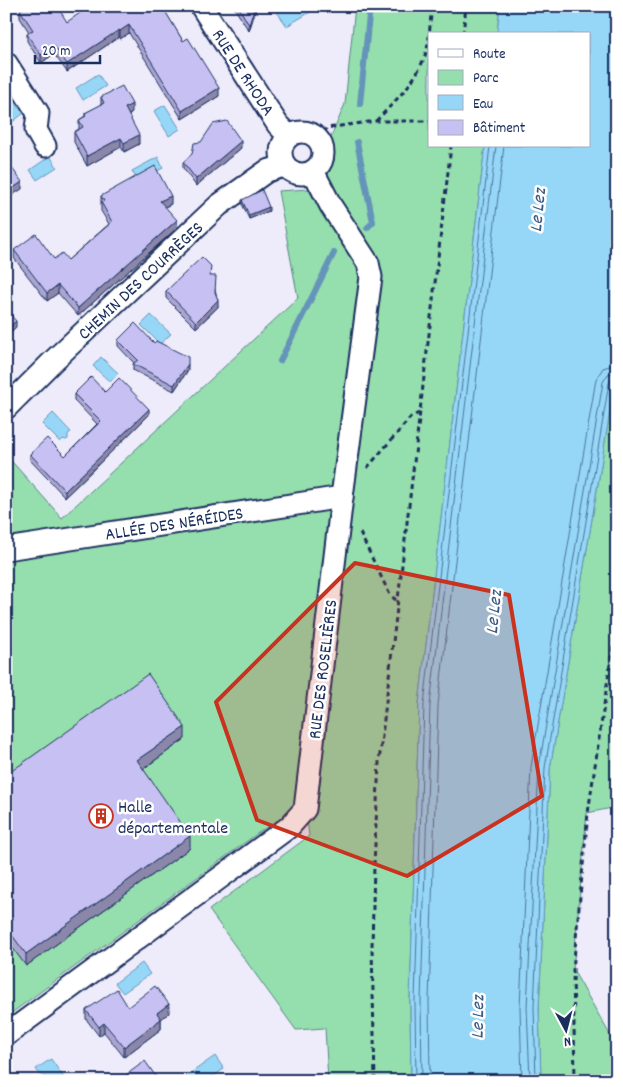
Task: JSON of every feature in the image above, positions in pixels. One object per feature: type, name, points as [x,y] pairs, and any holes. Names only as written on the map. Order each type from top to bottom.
[{"type":"street","name":"RUE DE RHODA","points":[[201,6],[278,125],[289,136]]},
{"type":"street","points":[[6,63],[38,113],[36,130],[45,146]]},
{"type":"street","points":[[301,132],[318,140],[323,153],[322,160],[313,171],[301,175],[284,166],[280,154],[284,141],[289,136],[301,132]]},
{"type":"street","name":"CHEMIN DES COURRÈGES","points":[[6,408],[53,361],[219,206],[267,171],[284,166]]},
{"type":"street","name":"RUE DES ROSELIÈRES","points":[[6,1034],[289,827],[306,809],[342,497],[371,277],[368,263],[331,206],[313,171]]},
{"type":"street","name":"ALLÉE DES NÉRÉIDES","points":[[6,549],[342,497]]},
{"type":"path","points":[[429,32],[432,6]]},
{"type":"path","points":[[463,32],[466,6]]},
{"type":"path","points":[[376,121],[408,87],[418,72],[427,48],[428,40]]},
{"type":"path","points":[[318,140],[327,128],[376,121],[428,121]]},
{"type":"path","points":[[375,1081],[372,947],[378,762],[451,148]]},
{"type":"path","points":[[342,497],[411,417],[419,413]]},
{"type":"path","points":[[360,532],[390,595],[396,600]]},
{"type":"path","points":[[575,1081],[573,970],[588,813],[617,618]]},
{"type":"highlighted area","points":[[355,563],[509,595],[542,796],[407,876],[257,820],[216,702]]},
{"type":"green space","points":[[355,6],[500,6],[497,32],[428,32],[428,148],[485,148],[419,704],[410,1001],[411,1081],[328,1081],[325,1028],[296,1030],[209,910],[309,836],[303,790],[289,813],[258,833],[6,1017],[6,455],[62,518],[298,298],[278,191],[309,189],[345,104]]},
{"type":"green space","points":[[617,370],[617,807],[587,813],[573,970],[617,1047],[617,1081],[541,1081],[539,1008],[550,769]]},
{"type":"water","points":[[286,6],[316,6],[317,8],[287,26],[277,12]]},
{"type":"water","name":"Le Lez","points":[[500,6],[617,6],[617,370],[550,769],[539,1008],[541,1081],[411,1081],[410,1001],[419,704],[485,148],[590,148],[590,32],[497,32]]},
{"type":"water","points":[[98,74],[106,86],[83,100],[76,88]]},
{"type":"water","points":[[16,103],[24,113],[6,127],[6,111]]},
{"type":"water","points":[[165,105],[180,129],[169,136],[154,111]]},
{"type":"water","points":[[50,156],[57,167],[37,180],[30,170]]},
{"type":"water","points":[[158,157],[163,168],[138,181],[132,171]]},
{"type":"water","points":[[151,315],[171,334],[160,344],[141,325]]},
{"type":"water","points":[[101,357],[118,373],[110,382],[93,366]]},
{"type":"water","points":[[53,413],[71,432],[68,434],[68,439],[63,439],[60,442],[42,424]]},
{"type":"water","points":[[142,963],[150,974],[123,993],[115,983]]},
{"type":"water","points":[[215,1056],[224,1069],[206,1081],[192,1081],[188,1075]]},
{"type":"water","points":[[51,1059],[66,1081],[48,1081],[37,1071],[36,1069]]},
{"type":"building","points":[[26,6],[57,6],[67,22],[90,6],[162,6],[183,41],[188,38],[219,88],[182,111],[129,25],[67,64],[54,46],[41,55],[27,34],[33,30],[20,10]]},
{"type":"building","points":[[238,6],[255,6],[249,25]]},
{"type":"building","points":[[122,86],[132,104],[125,108],[139,135],[124,143],[121,138],[87,156],[74,132],[83,127],[79,120],[86,116],[85,113],[104,103],[101,97]]},
{"type":"building","points":[[227,121],[241,141],[196,179],[183,162],[192,154],[194,143],[201,142],[213,124]]},
{"type":"building","points":[[9,164],[22,182],[6,193],[6,165]]},
{"type":"building","points":[[155,166],[171,196],[160,201],[177,220],[78,308],[58,285],[47,293],[14,250],[36,234],[54,259],[62,253],[68,260],[112,222],[101,202],[104,201],[101,196]]},
{"type":"building","points":[[262,190],[269,207],[249,215],[242,200]]},
{"type":"building","points":[[202,257],[211,266],[210,276],[216,276],[215,292],[218,300],[196,322],[166,291]]},
{"type":"building","points":[[6,310],[16,321],[6,330]]},
{"type":"building","points":[[135,323],[154,343],[156,341],[188,357],[188,364],[174,385],[133,364],[138,360],[118,340]]},
{"type":"building","points":[[91,377],[105,392],[119,378],[149,409],[65,491],[30,454],[47,438],[65,456],[101,421],[74,394]]},
{"type":"building","name":"Halle départementale","points":[[148,674],[185,727],[137,760],[190,836],[26,954],[6,927],[6,775]]},
{"type":"building","points":[[617,859],[617,895],[611,860]]},
{"type":"building","points":[[155,986],[169,1004],[157,1013],[161,1019],[124,1047],[104,1023],[99,1027],[86,1010],[117,989],[128,1007]]},
{"type":"building","points":[[145,1061],[159,1081],[130,1081],[126,1075]]},
{"type":"waterway","points":[[360,104],[370,6]]},
{"type":"waterway","points":[[357,142],[373,222],[367,228]]},
{"type":"waterway","points":[[280,361],[334,253]]},
{"type":"place","name":"Halle départementale","points":[[101,816]]}]
